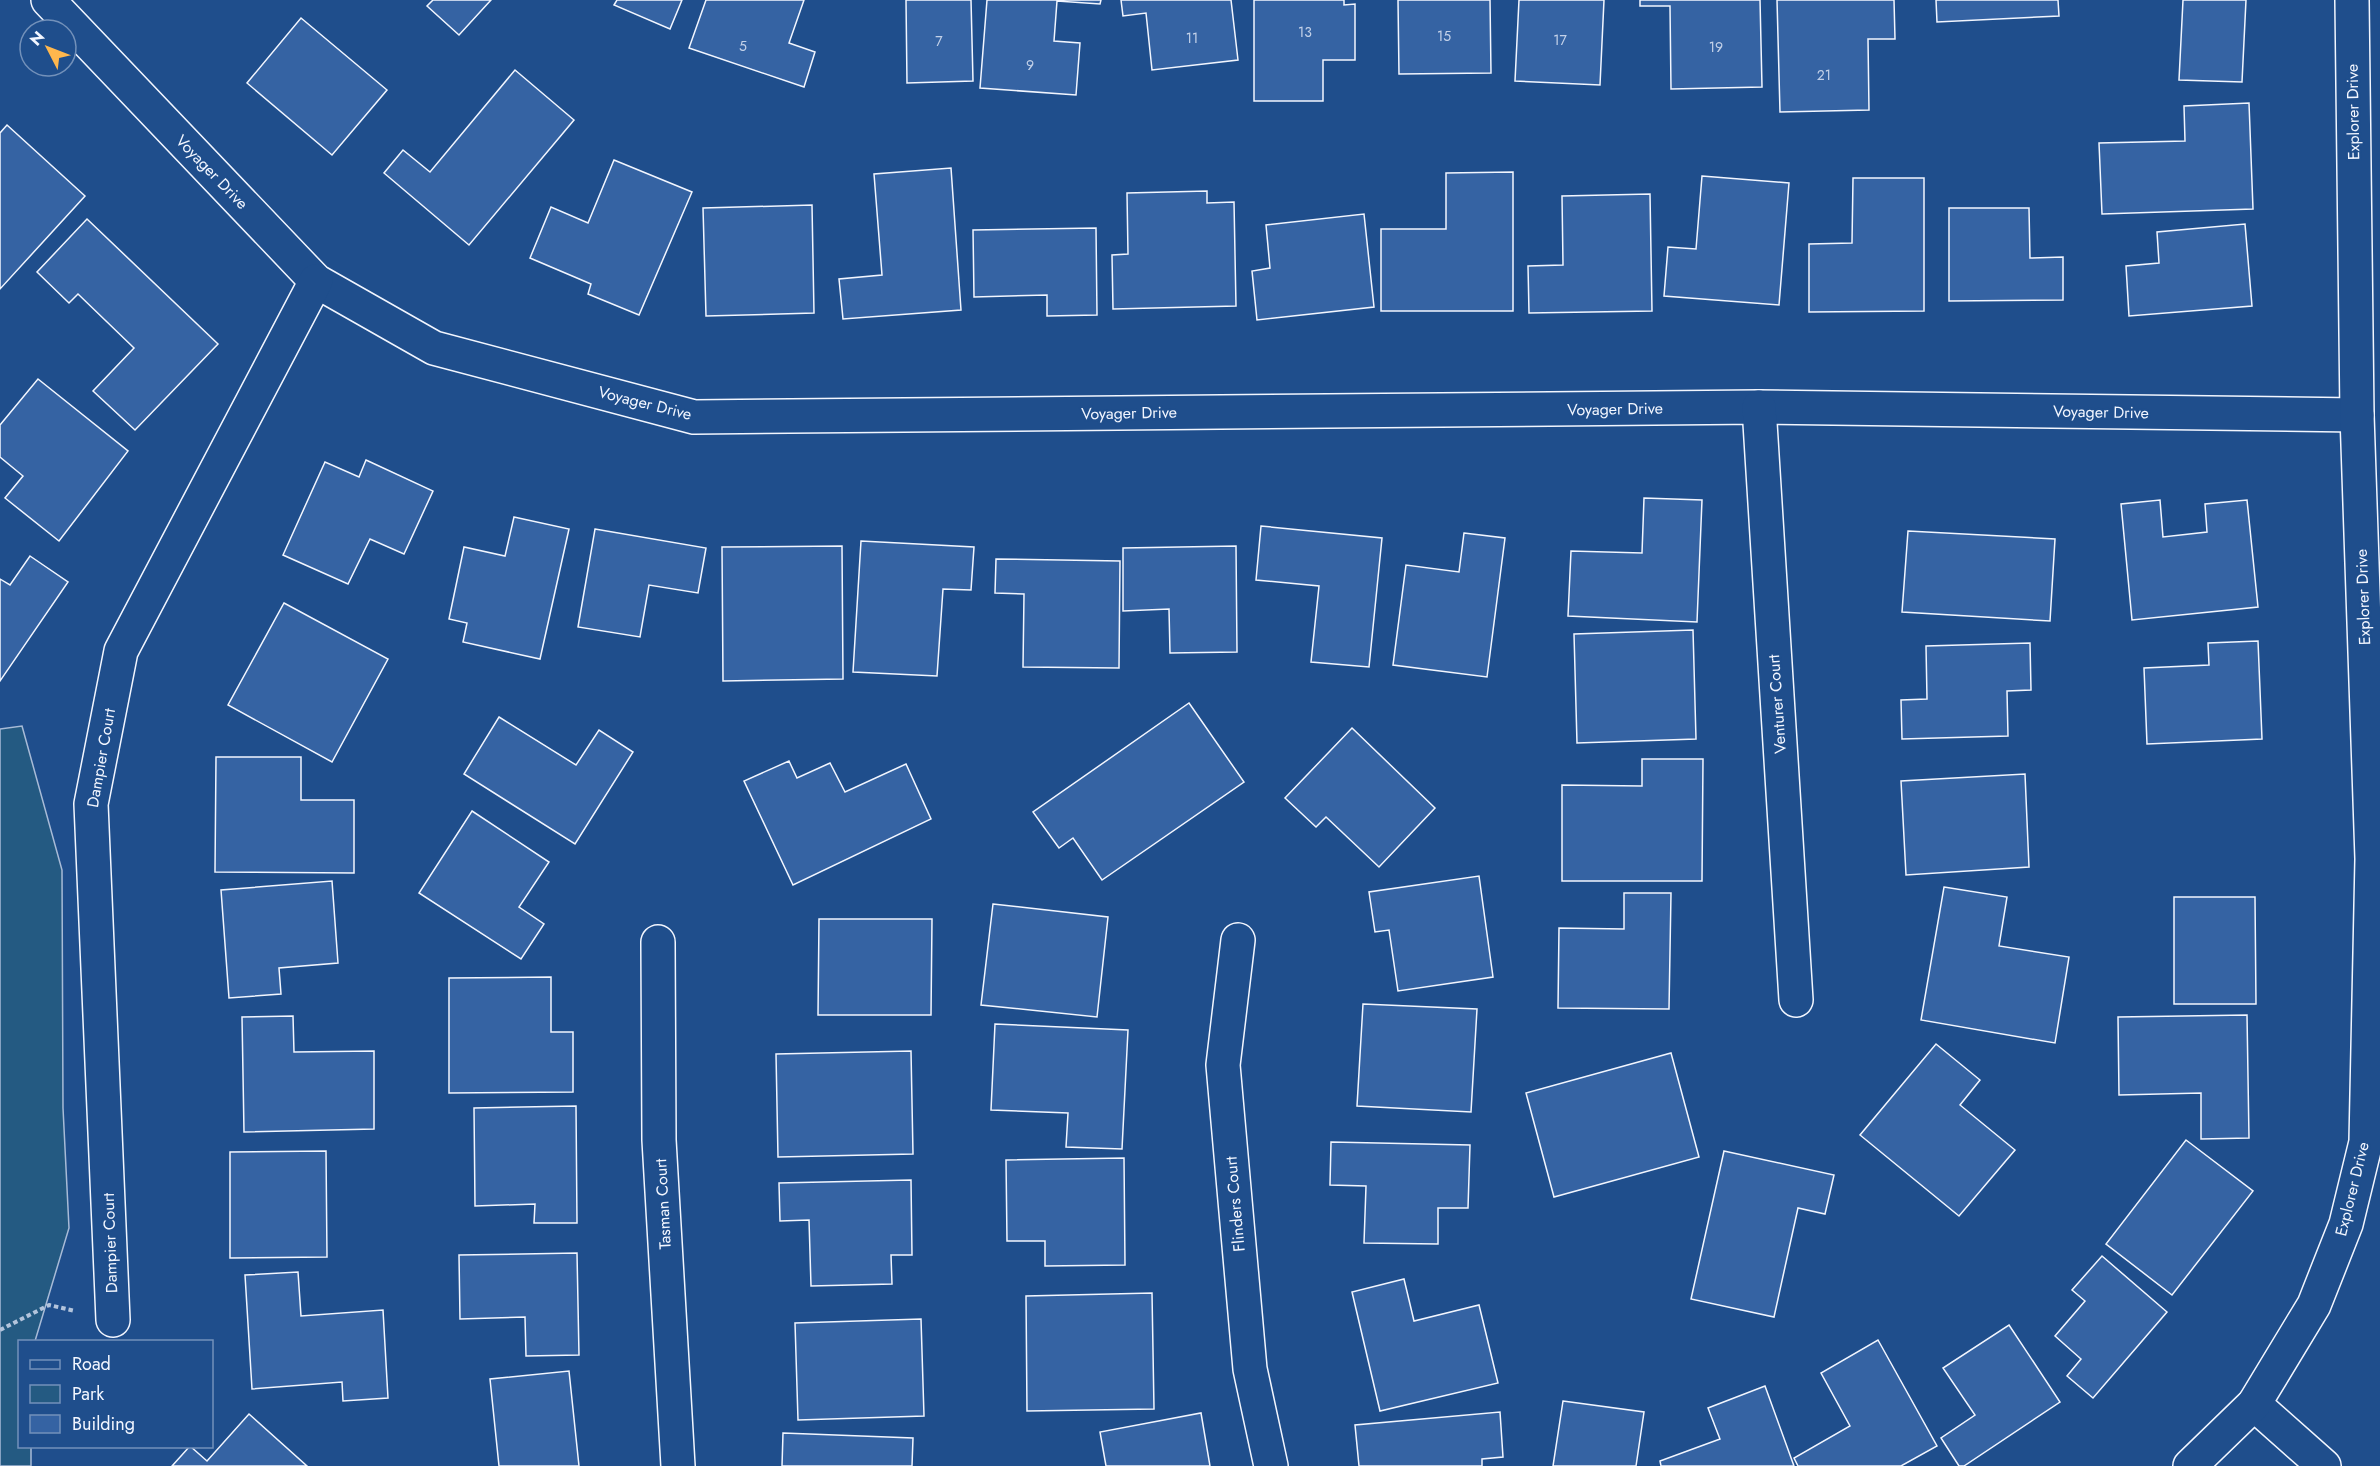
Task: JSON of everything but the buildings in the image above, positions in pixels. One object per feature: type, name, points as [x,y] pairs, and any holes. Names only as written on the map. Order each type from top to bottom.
[{"type":"street","name":"Voyager Drive","points":[[48,0],[316,281],[434,348],[694,417],[1759,407],[2357,415]]},
{"type":"street","name":"Explorer Drive","points":[[2190,1466],[2254,1404],[2314,1305],[2346,1224],[2366,1143],[2372,859],[2357,415],[2352,0]]},
{"type":"street","name":"Dampier Court","points":[[113,1320],[91,816],[93,792],[121,651],[316,281]]},
{"type":"street","name":"Venturer Court","points":[[1759,407],[1796,1000]]},
{"type":"street","name":"Flinders Court","points":[[1238,940],[1223,1065],[1250,1369],[1271,1466]]},
{"type":"street","name":"Tasman Court","points":[[658,942],[659,1140],[678,1466]]},
{"type":"street","points":[[2254,1404],[2324,1466]]},
{"type":"path","points":[[0,1330],[49,1305],[113,1320]]},
{"type":"green space","points":[[22,726],[62,870],[63,1108],[69,1228],[35,1340],[18,1340],[18,1448],[31,1448],[31,1466],[0,1466],[0,729]]}]
